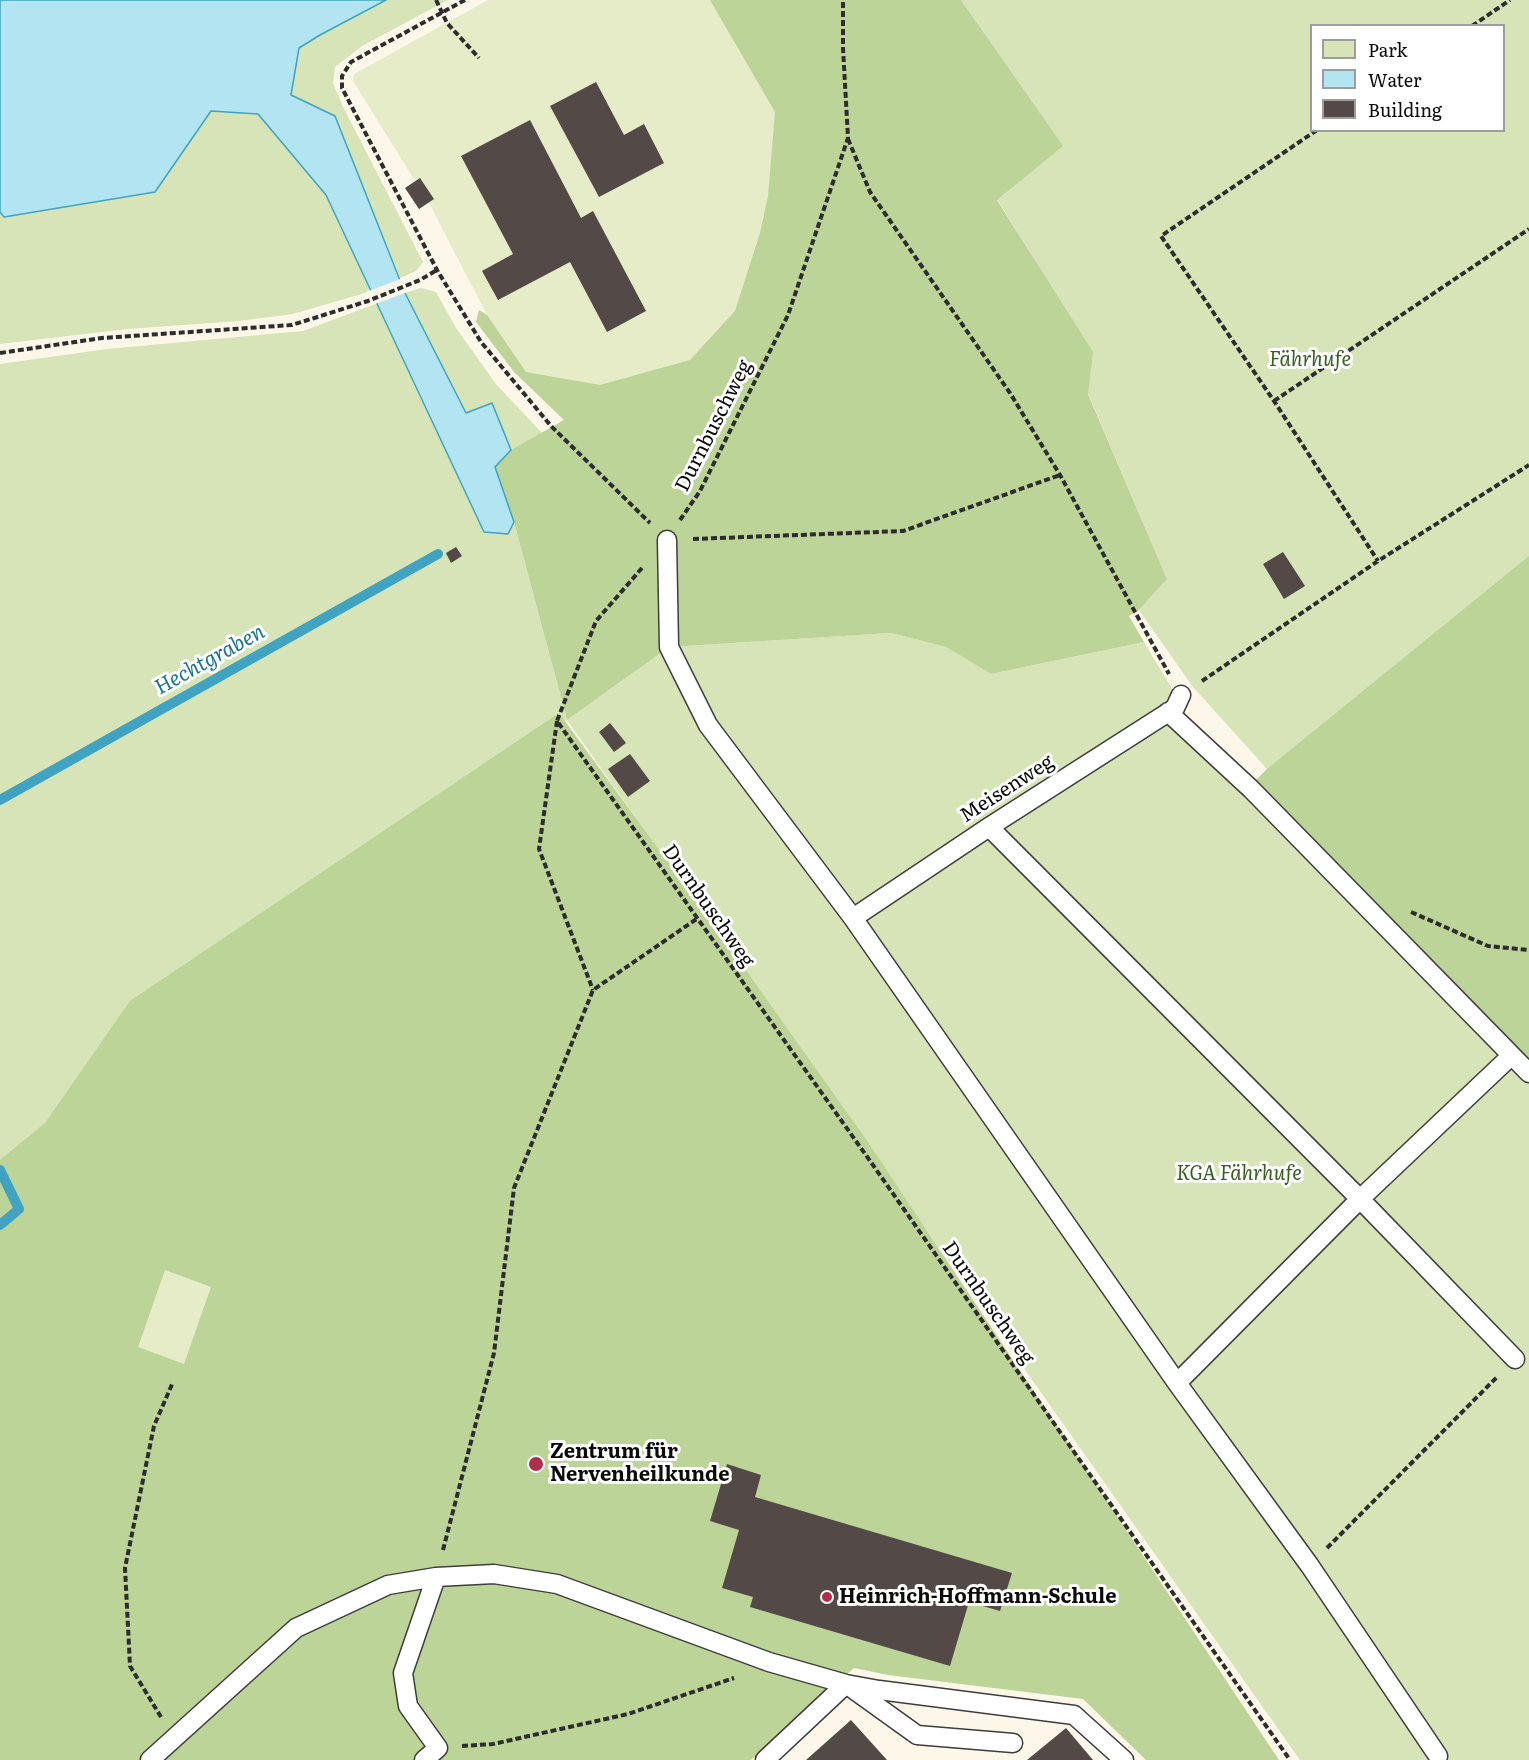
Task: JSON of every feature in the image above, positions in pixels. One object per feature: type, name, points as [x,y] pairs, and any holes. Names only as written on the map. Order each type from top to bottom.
[{"type":"lane","points":[[667,540],[669,647],[708,725],[853,918],[1177,1383],[1310,1566],[1438,1756]]},
{"type":"lane","name":"Meisenweg","points":[[853,918],[989,827],[1175,708],[1181,695]]},
{"type":"lane","points":[[1168,712],[1251,789],[1529,1073]]},
{"type":"lane","points":[[989,827],[1360,1199],[1515,1359]]},
{"type":"lane","points":[[1177,1383],[1360,1199],[1511,1056]]},
{"type":"lane","points":[[150,1760],[296,1628],[388,1585],[436,1577],[494,1574],[557,1584],[769,1662],[846,1684],[1074,1715],[1124,1760]]},
{"type":"lane","points":[[431,1754],[408,1706],[403,1673],[436,1577]]},
{"type":"lane","points":[[846,1684],[916,1735],[1013,1743]]},
{"type":"lane","points":[[765,1760],[846,1684]]},
{"type":"path","points":[[436,0],[447,23],[479,58]]},
{"type":"path","points":[[465,0],[351,62],[342,76],[342,88],[437,270],[481,342],[551,426],[667,540],[903,531],[1060,475]]},
{"type":"path","name":"Durnbuschweg","points":[[843,0],[848,138],[788,315],[700,491],[667,540],[596,621],[557,720],[1290,1760]]},
{"type":"path","points":[[1476,24],[1510,0]]},
{"type":"path","points":[[1314,132],[1161,236],[1274,401],[1378,561]]},
{"type":"path","points":[[848,138],[870,192],[1011,393],[1060,475],[1181,695],[1378,561],[1529,465]]},
{"type":"path","points":[[1274,401],[1529,230]]},
{"type":"path","points":[[0,353],[102,338],[292,324],[368,301],[420,280],[437,270]]},
{"type":"path","points":[[557,720],[539,849],[593,990]]},
{"type":"path","points":[[1404,909],[1488,946],[1529,950]]},
{"type":"path","points":[[436,1577],[494,1353],[514,1188],[593,990],[698,918]]},
{"type":"path","points":[[1310,1566],[1515,1359]]},
{"type":"path","points":[[172,1382],[154,1426],[125,1568],[130,1666],[173,1738]]},
{"type":"path","points":[[431,1754],[493,1744],[628,1714],[739,1677],[769,1662]]},
{"type":"green space","points":[[386,0],[448,0],[362,46],[335,67],[333,83],[343,107],[423,262],[416,271],[400,278],[335,116],[291,95],[299,48]]},
{"type":"green space","points":[[488,0],[710,0],[775,112],[768,196],[760,233],[735,311],[690,360],[600,385],[526,372],[487,315],[429,203],[419,209],[405,188],[415,181],[353,81],[354,74]]},
{"type":"green space","points":[[704,0],[961,0],[1063,146],[997,200],[1093,352],[1088,394],[1167,579],[1139,610],[1129,616],[1144,642],[991,674],[946,647],[891,633],[669,647],[567,720],[514,522],[495,467],[511,450],[564,420],[514,372],[476,322],[479,310],[563,360]]},
{"type":"green space","name":"KGA Fährhufe","points":[[961,0],[1529,0],[1529,1760],[1300,1760],[567,720],[669,647],[891,633],[946,647],[991,674],[1144,642],[1174,692],[1175,708],[1256,780],[1267,769],[1193,687],[1139,610],[1167,579],[1088,393],[1092,352],[997,199],[1062,146]]},
{"type":"green space","points":[[211,111],[258,114],[326,195],[371,288],[365,293],[293,314],[239,321],[127,329],[0,344],[0,212],[4,217],[155,192]]},
{"type":"green space","points":[[421,288],[436,292],[456,328],[496,384],[542,433],[511,450],[492,403],[467,414],[405,293]]},
{"type":"green space","points":[[378,303],[484,531],[508,534],[514,522],[567,720],[550,728],[0,1169],[0,364],[107,349],[303,331]]},
{"type":"green space","points":[[1529,556],[1529,1058],[1256,780]]},
{"type":"green space","name":"Zentrum für Nervenheilkunde","points":[[559,713],[701,907],[870,1145],[1279,1760],[1146,1760],[1083,1699],[888,1675],[854,1668],[751,1760],[0,1760],[0,1160],[45,1123],[130,1001]]},
{"type":"green space","points":[[165,1270],[211,1287],[184,1364],[138,1347]]},
{"type":"water","points":[[0,0],[386,0],[299,48],[291,95],[335,116],[405,293],[466,413],[492,403],[511,450],[495,467],[514,522],[508,534],[484,532],[326,195],[258,114],[211,111],[155,192],[4,217],[0,212]]},
{"type":"pier","points":[[403,278],[408,292],[375,304],[369,291]]},
{"type":"building","points":[[596,82],[624,135],[644,124],[664,163],[599,197],[550,106]]},
{"type":"building","points":[[530,120],[581,218],[593,211],[646,311],[607,332],[570,262],[498,300],[482,271],[513,254],[461,156]]},
{"type":"building","points":[[420,178],[434,199],[419,209],[405,188]]},
{"type":"building","points":[[456,547],[462,556],[451,563],[446,553]]},
{"type":"building","points":[[1283,552],[1305,586],[1284,599],[1263,564]]},
{"type":"building","points":[[610,723],[626,743],[614,752],[599,732]]},
{"type":"building","points":[[630,754],[650,781],[628,797],[608,769]]},
{"type":"building","points":[[727,1464],[761,1475],[755,1497],[1012,1573],[1000,1611],[969,1602],[950,1666],[750,1607],[753,1597],[722,1588],[739,1530],[710,1521]]},
{"type":"building","points":[[851,1720],[887,1760],[806,1760]]},
{"type":"building","points":[[1066,1728],[1093,1760],[1027,1760]]},
{"type":"waterway","name":"Hechtgraben","points":[[0,800],[438,554]]},
{"type":"waterway","points":[[0,1170],[19,1209],[0,1225]]},
{"type":"place","name":"Zentrum für Nervenheilkunde","points":[[536,1464]]},
{"type":"place","name":"Heinrich-Hoffmann-Schule","points":[[827,1597]]},
{"type":"park label","name":"Fährhufe","points":[[1310,360]]}]
